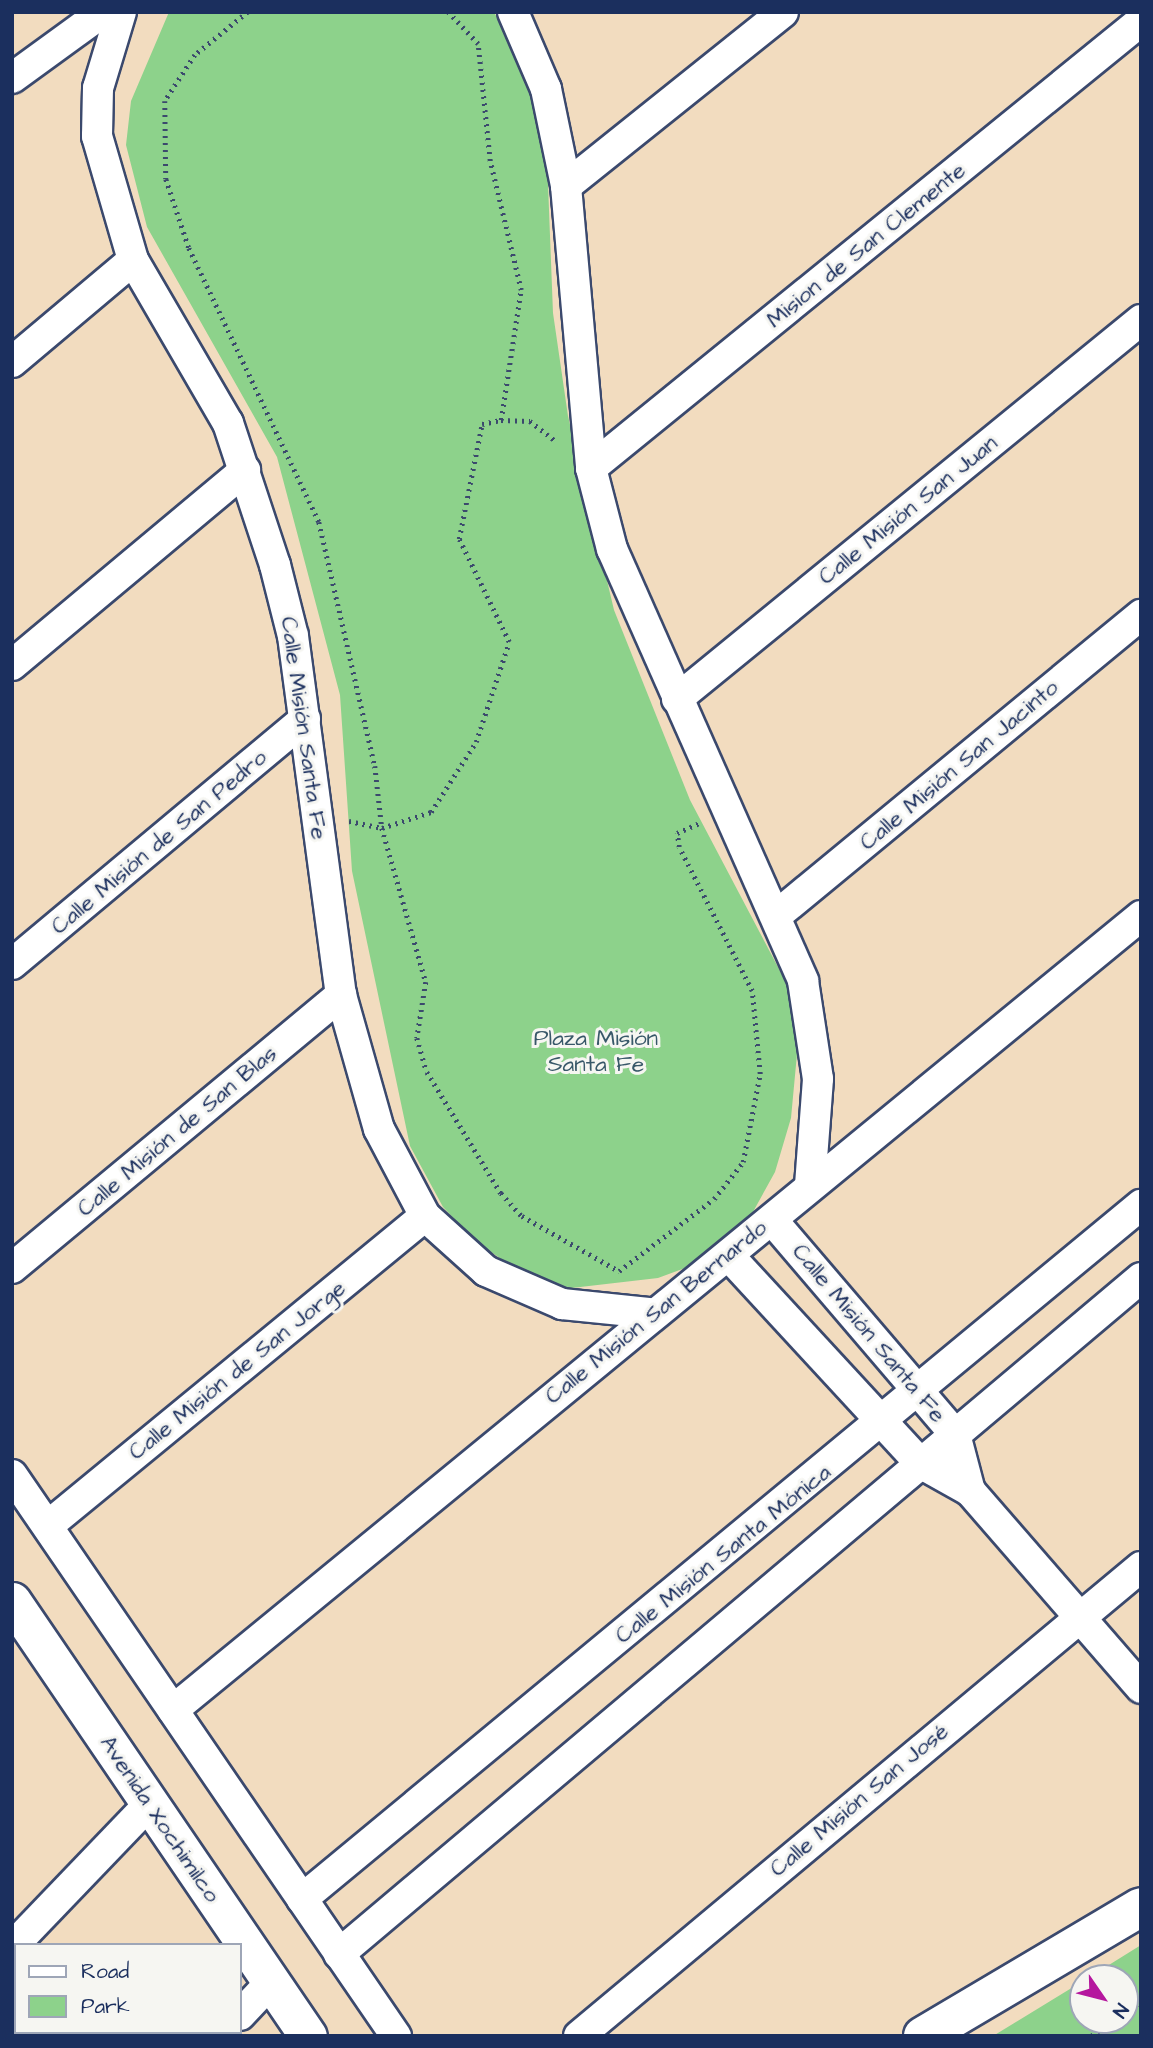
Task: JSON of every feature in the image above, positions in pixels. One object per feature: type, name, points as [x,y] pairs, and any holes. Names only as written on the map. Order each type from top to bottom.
[{"type":"main road","points":[[923,2036],[1091,1932],[1141,1906]]},
{"type":"main road","points":[[960,2036],[1091,1932]]},
{"type":"street","points":[[12,78],[103,12]]},
{"type":"street","name":"Calle Misión Santa Fe","points":[[121,12],[101,75],[97,136],[133,260],[192,354],[245,470],[293,636],[341,995],[379,1129],[425,1216],[450,1244],[519,1290],[562,1304],[649,1313]]},
{"type":"street","points":[[513,12],[545,89],[566,186],[591,468],[612,549],[723,811],[777,915],[815,1032],[810,1186]]},
{"type":"street","points":[[566,186],[783,12]]},
{"type":"street","name":"Mision de San Clemente","points":[[591,468],[1141,21]]},
{"type":"street","points":[[12,362],[133,260]]},
{"type":"street","name":"Calle Misión San Juan","points":[[677,699],[1141,320]]},
{"type":"street","points":[[12,665],[245,470]]},
{"type":"street","name":"Calle Misión San Jacinto","points":[[777,915],[1141,615]]},
{"type":"street","name":"Calle Misión de San Pedro","points":[[12,964],[306,719]]},
{"type":"street","name":"Calle Misión San Bernardo","points":[[173,1710],[649,1313],[729,1256],[810,1186],[1141,916]]},
{"type":"street","name":"Calle Misión de San Blas","points":[[12,1268],[341,995]]},
{"type":"street","name":"Calle Misión Santa Mónica","points":[[302,1899],[882,1423],[1141,1205]]},
{"type":"street","name":"Calle Misión de San Jorge","points":[[50,1524],[425,1216]]},
{"type":"street","name":"Calle Misión Santa Fe","points":[[772,1220],[955,1434],[970,1491]]},
{"type":"street","name":"Calle Misión Santa Fe","points":[[729,1256],[920,1463],[970,1491],[1075,1618],[1141,1688]]},
{"type":"street","points":[[339,1954],[1141,1278]]},
{"type":"street","points":[[12,1475],[50,1524],[173,1710],[396,2036]]},
{"type":"street","name":"Calle Misión San José","points":[[579,2036],[1075,1618],[1141,1567]]},
{"type":"street","name":"Avenida Xochimilco","points":[[15,1612],[150,1803],[309,2036]]},
{"type":"street","points":[[16,1943],[150,1803]]},
{"type":"street","points":[[242,2013],[271,1982]]},
{"type":"path","points":[[248,12],[195,55],[165,101],[166,179],[189,248],[319,522],[374,766],[382,828],[426,982],[417,1038],[427,1072],[501,1193],[522,1216],[619,1271],[714,1199],[743,1162],[760,1073],[752,991],[677,833],[723,811]]},
{"type":"path","points":[[449,12],[478,44],[490,161],[521,290],[501,420]]},
{"type":"path","points":[[318,822],[366,821],[382,828],[431,812],[476,742],[509,642],[460,539],[482,424],[501,420],[530,422],[591,468]]},
{"type":"green space","name":"Plaza Misión Santa Fe","points":[[169,12],[494,12],[529,78],[547,158],[553,313],[568,416],[614,610],[690,800],[788,986],[799,1033],[791,1118],[775,1172],[738,1239],[704,1261],[658,1278],[563,1289],[511,1266],[474,1240],[443,1207],[410,1146],[352,871],[340,695],[277,457],[147,227],[126,145],[131,101]]},
{"type":"green space","points":[[1141,1945],[1141,2036],[993,2036],[1069,1990],[1069,2034],[1139,2034],[1139,1964],[1110,1964]]}]
